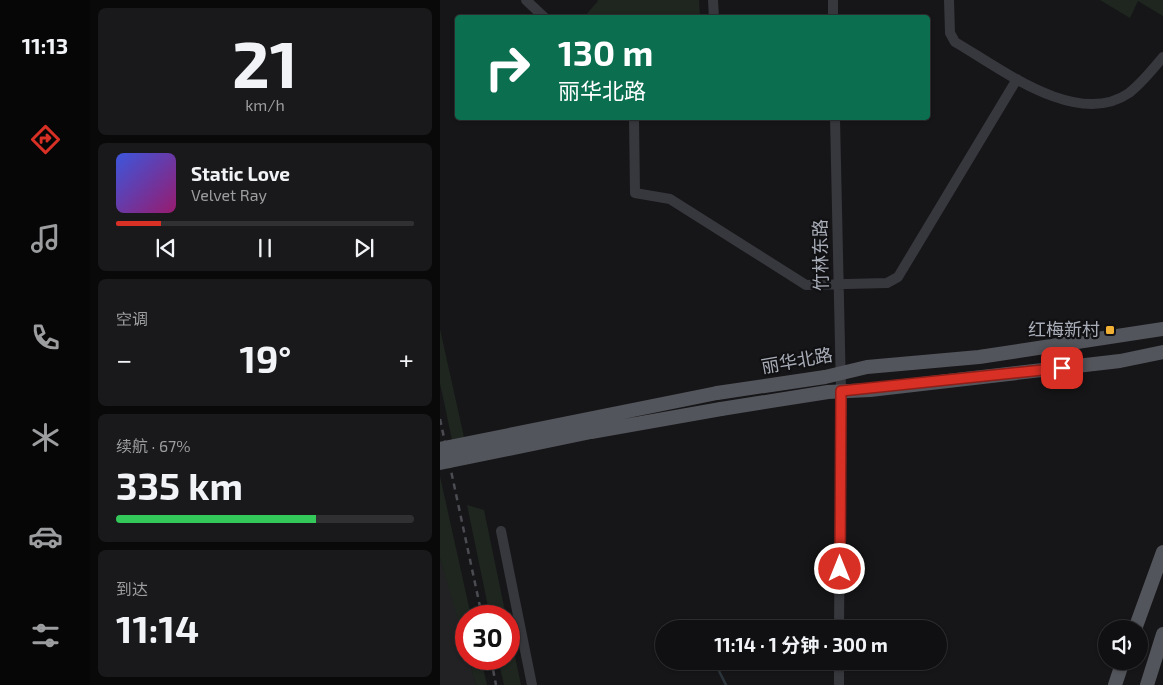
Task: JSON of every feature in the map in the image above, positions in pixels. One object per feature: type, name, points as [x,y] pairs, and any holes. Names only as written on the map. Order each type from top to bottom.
[{"type":"main road","name":"丽华北路","points":[[440,449],[717,393],[866,367],[979,356],[1163,329]]},
{"type":"main road","name":"丽华北路","points":[[440,463],[591,432],[721,409],[841,391],[1120,361],[1163,352]]},
{"type":"main road","points":[[1120,361],[1163,361]]},
{"type":"main road","points":[[1138,620],[1163,552]]},
{"type":"main road","points":[[1147,685],[1163,634]]},
{"type":"main road","points":[[1114,685],[1120,670]]},
{"type":"street","points":[[526,0],[543,15]]},
{"type":"street","points":[[713,0],[714,15]]},
{"type":"street","points":[[833,0],[833,15]]},
{"type":"street","points":[[949,0],[950,33],[955,42],[1017,79],[1052,97],[1078,104],[1106,103],[1129,93],[1163,56]]},
{"type":"street","points":[[634,120],[636,193],[670,199],[806,286],[838,283],[887,283],[898,277],[1017,79]]},
{"type":"street","name":"竹林东路","points":[[835,120],[839,373],[841,391],[839,620]]},
{"type":"street","points":[[501,531],[532,685]]},
{"type":"street","points":[[839,670],[839,685]]},
{"type":"shaded area","points":[[699,0],[700,15],[586,15],[598,1]]},
{"type":"shaded area","points":[[1100,0],[1163,0],[1163,16],[1138,1],[1130,18]]},
{"type":"shaded area","points":[[440,329],[464,437],[452,440],[440,383]]},
{"type":"shaded area","points":[[440,476],[469,605],[455,605],[455,609],[440,558]]},
{"type":"shaded area","points":[[467,505],[484,510],[504,605],[488,605]]},
{"type":"shaded area","points":[[440,558],[455,605],[455,670],[472,670],[476,685],[440,685]]},
{"type":"shaded area","points":[[472,670],[484,670],[487,685],[476,685]]},
{"type":"shaded area","points":[[501,670],[518,670],[521,685],[504,685]]},
{"type":"waterway","points":[[718,670],[726,685]]},
{"type":"railway","points":[[440,419],[480,605]]},
{"type":"railway","points":[[493,670],[496,685]]},
{"type":"place","name":"红梅新村","points":[[1110,330]]},
{"type":"route","points":[[840,569],[841,391],[870,390],[1062,368]]}]
